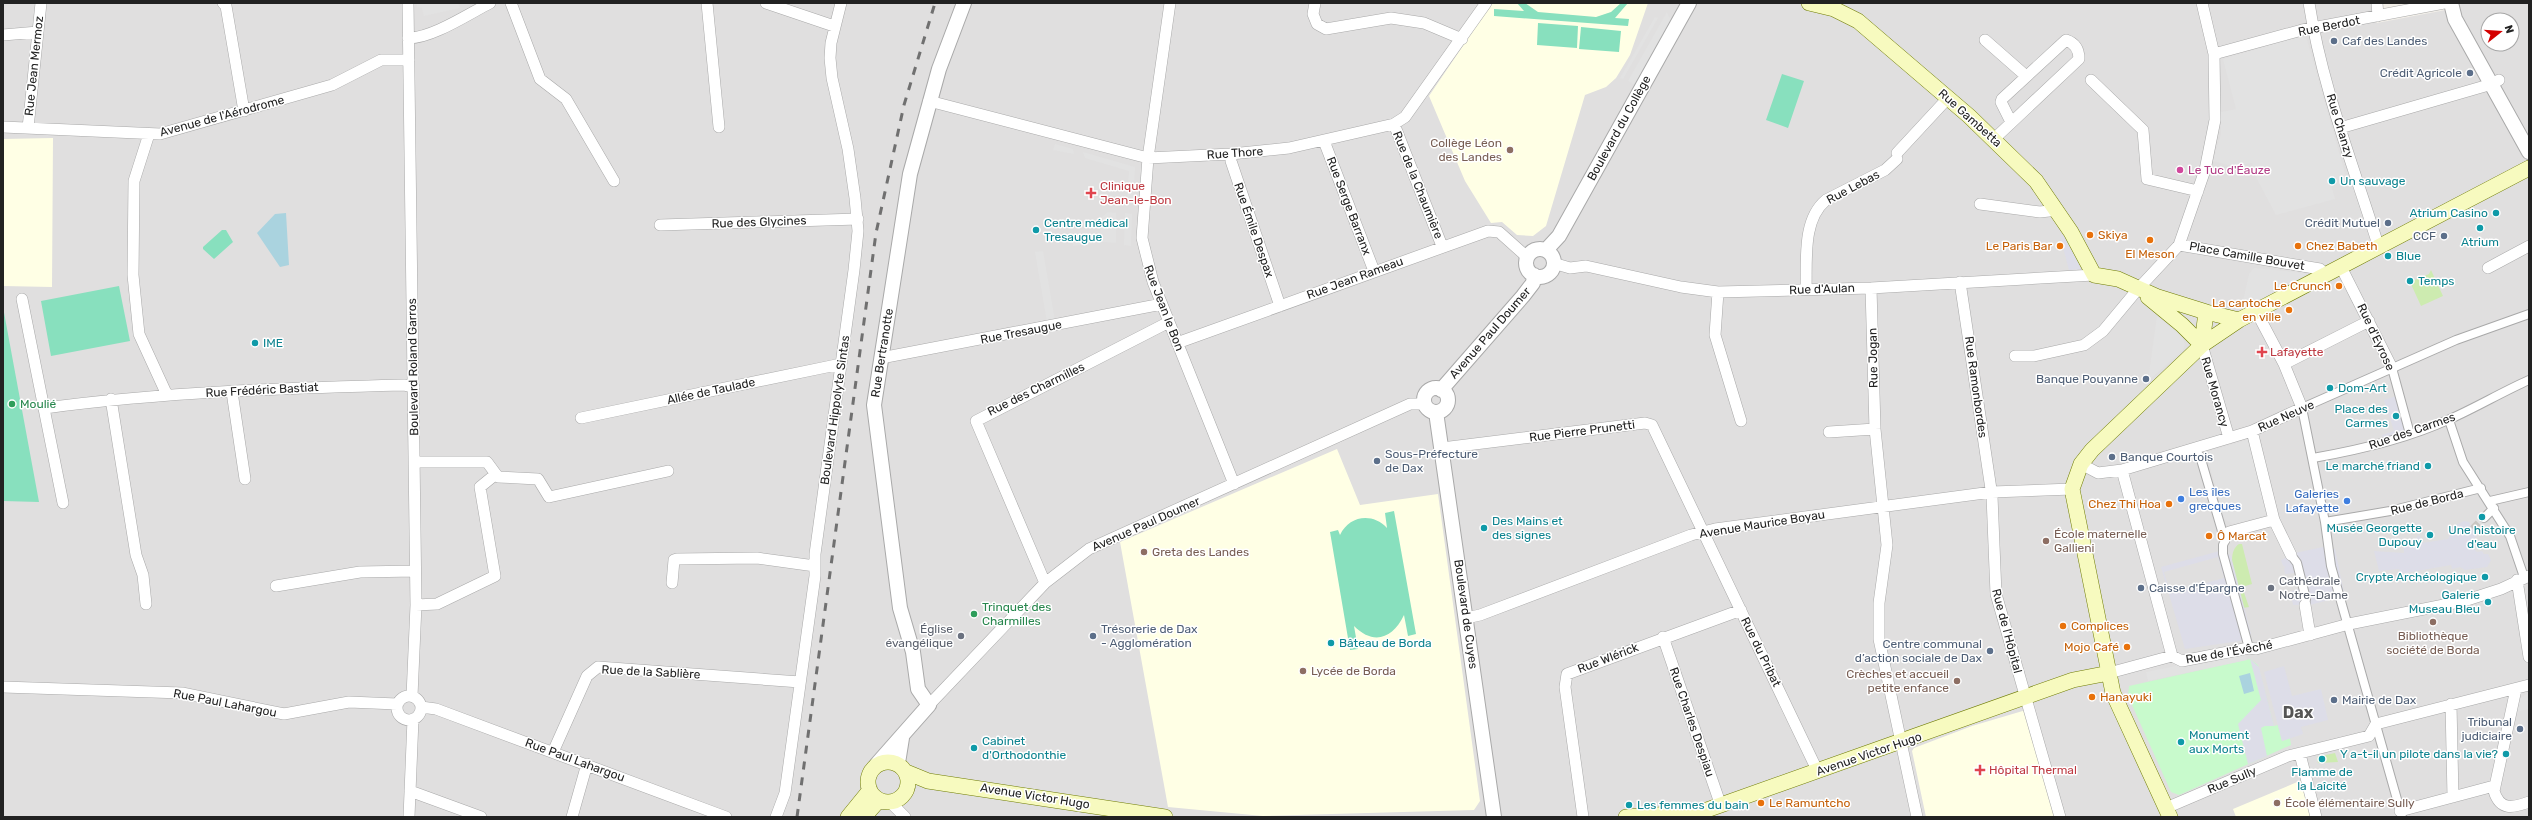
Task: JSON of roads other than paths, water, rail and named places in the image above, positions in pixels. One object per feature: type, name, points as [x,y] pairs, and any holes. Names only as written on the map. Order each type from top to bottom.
[{"type":"main road","name":"Rue Gambetta","points":[[1809,3],[1838,6],[1858,21],[1994,139],[2036,180],[2058,210],[2094,274]]},
{"type":"main road","points":[[2168,813],[2113,693],[2108,673],[2072,488],[2081,464],[2092,450],[2202,346],[2239,320],[2379,248],[2529,168]]},
{"type":"main road","points":[[2094,274],[2118,279],[2138,289],[2206,312],[2239,320]]},
{"type":"main road","points":[[2138,289],[2182,325],[2202,346]]},
{"type":"main road","points":[[2202,346],[2206,312]]},
{"type":"main road","name":"Avenue Victor Hugo","points":[[1626,817],[1702,815],[1721,806],[2078,678],[2108,673]]},
{"type":"main road","points":[[848,817],[893,801],[909,780],[902,767],[890,760],[876,765],[868,776],[893,801]]},
{"type":"main road","name":"Avenue Victor Hugo","points":[[902,767],[928,781],[1099,812],[1165,817]]},
{"type":"main road","points":[[864,817],[928,781]]},
{"type":"street","name":"Rue Jean Mermoz","points":[[28,128],[41,3]]},
{"type":"street","points":[[223,3],[226,6],[244,111]]},
{"type":"street","name":"Boulevard Roland Garros","points":[[408,3],[416,605],[412,696]]},
{"type":"street","points":[[408,38],[419,37],[490,3]]},
{"type":"street","points":[[511,3],[540,79],[566,99],[614,181]]},
{"type":"street","points":[[707,3],[719,127]]},
{"type":"street","points":[[766,3],[834,26]]},
{"type":"street","name":"Boulevard Hippolyte Sintas","points":[[776,817],[785,793],[815,566],[829,444],[854,270],[858,219],[848,149],[832,78],[831,43],[834,26],[841,3]]},
{"type":"street","name":"Rue Bertranotte","points":[[929,705],[918,689],[913,652],[900,608],[874,416],[881,358],[910,174],[929,101],[964,3]]},
{"type":"street","name":"Rue Jean le Bon","points":[[1170,3],[1148,158],[1142,238],[1145,257],[1162,304],[1234,484]]},
{"type":"street","points":[[1315,3],[1313,14],[1317,24],[1326,29],[1391,18],[1424,23],[1462,39]]},
{"type":"street","name":"Rue Thore","points":[[929,101],[1148,158],[1230,154],[1289,148],[1394,124],[1405,117],[1462,39],[1486,3]]},
{"type":"street","name":"Boulevard du Collège","points":[[1546,250],[1559,236],[1688,3]]},
{"type":"street","points":[[2179,245],[2205,170],[2215,120],[2214,54],[2202,3]]},
{"type":"street","name":"Rue Chanzy","points":[[2309,3],[2313,30],[2340,128],[2379,248]]},
{"type":"street","points":[[2377,3],[2378,16]]},
{"type":"street","name":"Rue Berdot","points":[[2214,54],[2313,30],[2444,3]]},
{"type":"street","points":[[2451,3],[2470,27],[2529,152]]},
{"type":"street","points":[[3,35],[38,32]]},
{"type":"street","points":[[1985,40],[2026,76]]},
{"type":"street","points":[[1994,139],[2079,59],[2078,50],[2071,42],[2066,40],[2002,99],[2001,102],[2011,122]]},
{"type":"street","name":"Avenue de l'Aérodrome","points":[[3,127],[149,134],[174,132],[332,85],[381,60],[409,60]]},
{"type":"street","points":[[2091,80],[2143,130],[2147,179],[2198,191]]},
{"type":"street","points":[[2340,128],[2495,82]]},
{"type":"street","points":[[2495,82],[2529,135]]},
{"type":"street","name":"Rue Lebas","points":[[1806,290],[1809,231],[1819,206],[1826,200],[1885,170],[1948,98]]},
{"type":"street","name":"Rue de la Chaumière","points":[[1394,124],[1442,246]]},
{"type":"street","points":[[149,134],[134,181],[133,275],[138,334],[167,395]]},
{"type":"street","name":"Rue Serge Barranx","points":[[1324,141],[1374,271]]},
{"type":"street","name":"Rue Émile Despax","points":[[1230,154],[1230,161],[1280,306]]},
{"type":"street","points":[[1980,204],[2040,212],[2058,210]]},
{"type":"street","name":"Rue des Glycines","points":[[660,225],[858,219]]},
{"type":"street","name":"Rue Jean Rameau","points":[[1177,344],[1442,246],[1488,231],[1499,232],[1527,257]]},
{"type":"street","name":"Place Camille Bouvet","points":[[2015,356],[2034,356],[2084,345],[2103,331],[2138,289],[2179,245],[2320,269],[2325,275]]},
{"type":"street","points":[[2488,268],[2529,246]]},
{"type":"street","points":[[1537,249],[1546,250],[1554,263],[1547,275],[1534,276],[1528,270],[1527,257],[1537,249]]},
{"type":"street","name":"Rue d'Aulan","points":[[1554,263],[1570,268],[1592,267],[1681,287],[1718,292],[1871,288],[2094,274]]},
{"type":"street","name":"Rue d'Eyrose","points":[[2341,267],[2370,321],[2392,368],[2410,434]]},
{"type":"street","name":"Avenue Paul Doumer","points":[[1441,390],[1523,296],[1533,283],[1534,276]]},
{"type":"street","name":"Rue Ramonbordes","points":[[1960,282],[1992,492]]},
{"type":"street","name":"Rue Jogan","points":[[1871,288],[1875,429],[1887,545],[1879,603],[1879,639],[1917,817]]},
{"type":"street","points":[[1718,292],[1715,336],[1741,421]]},
{"type":"street","points":[[22,299],[63,503]]},
{"type":"street","name":"Rue Tresaugue","points":[[881,358],[1162,304]]},
{"type":"street","points":[[2256,311],[2284,364],[2302,408],[2325,522],[2331,566],[2349,624],[2401,814],[2453,797],[2494,786]]},
{"type":"street","name":"Rue Neuve","points":[[2081,464],[2098,474],[2122,470],[2252,431],[2456,340],[2529,314]]},
{"type":"street","points":[[2284,364],[2370,321]]},
{"type":"street","name":"Rue des Charmilles","points":[[1045,583],[976,421],[1169,322]]},
{"type":"street","name":"Rue Morancy","points":[[2202,346],[2229,438]]},
{"type":"street","name":"Allée de Taulade","points":[[581,418],[841,364]]},
{"type":"street","name":"Rue des Carmes","points":[[2313,458],[2349,451],[2410,434],[2450,420],[2529,380]]},
{"type":"street","name":"Rue Frédéric Bastiat","points":[[45,408],[111,399],[167,395],[359,386],[404,385],[414,388]]},
{"type":"street","points":[[1430,390],[1441,390],[1447,395],[1448,403],[1443,410],[1430,408],[1425,396],[1430,390]]},
{"type":"street","points":[[232,392],[245,479]]},
{"type":"street","points":[[111,399],[136,555],[143,575],[146,604]]},
{"type":"street","name":"Avenue Paul Doumer","points":[[876,765],[889,748],[902,738],[929,705],[1045,583],[1089,549],[1410,404],[1430,408]]},
{"type":"street","name":"Boulevard de Cuyes","points":[[1430,408],[1442,448],[1494,817]]},
{"type":"street","points":[[2450,420],[2463,462],[2492,504],[2510,536],[2523,578],[2529,657]]},
{"type":"street","name":"Rue Pierre Prunetti","points":[[1442,448],[1649,424],[1654,428],[1704,531]]},
{"type":"street","points":[[1829,432],[1875,429]]},
{"type":"street","points":[[2252,431],[2274,520],[2291,555],[2297,563],[2306,599],[2305,605],[2310,635]]},
{"type":"street","points":[[2198,454],[2200,456],[2227,537],[2223,550],[2249,648]]},
{"type":"street","points":[[415,462],[487,462],[498,477],[538,479],[549,496],[668,471]]},
{"type":"street","points":[[2122,470],[2172,656]]},
{"type":"street","points":[[416,605],[437,604],[494,576],[480,487],[496,474]]},
{"type":"street","name":"Avenue Maurice Boyau","points":[[1466,618],[1480,615],[1704,531],[1992,492],[2072,488]]},
{"type":"street","name":"Rue de Borda","points":[[2325,522],[2390,511],[2481,488]]},
{"type":"street","name":"Rue de l'Hôpital","points":[[1992,492],[1995,588],[2024,697],[2060,817]]},
{"type":"street","points":[[2484,518],[2492,504],[2529,492]]},
{"type":"street","points":[[2227,537],[2274,520]]},
{"type":"street","name":"Rue du Pribat","points":[[1704,531],[1818,772]]},
{"type":"street","points":[[672,583],[674,560],[677,559],[757,558],[815,566]]},
{"type":"street","points":[[276,586],[360,572],[415,571]]},
{"type":"street","name":"Rue de l'Évêché","points":[[2108,673],[2172,656],[2182,661],[2249,648],[2256,649],[2349,624],[2464,601],[2501,589],[2523,578]]},
{"type":"street","name":"Rue Wlérick","points":[[1583,817],[1565,687],[1567,674],[1663,637],[1741,610]]},
{"type":"street","name":"Rue Charles Despiau","points":[[1663,637],[1721,806]]},
{"type":"street","name":"Rue de la Sablière","points":[[553,752],[587,676],[598,667],[800,682]]},
{"type":"street","points":[[2376,724],[2451,704],[2516,689],[2529,684]]},
{"type":"street","name":"Rue Paul Lahargou","points":[[3,687],[182,693],[284,714],[349,702],[397,704]]},
{"type":"street","points":[[2516,689],[2499,772],[2494,786],[2498,802],[2505,807],[2512,808],[2529,802]]},
{"type":"street","points":[[412,696],[419,700],[422,707],[419,715],[413,719],[402,718],[398,712],[397,704],[401,698],[412,696]]},
{"type":"street","points":[[2451,704],[2453,797]]},
{"type":"street","name":"Rue Paul Lahargou","points":[[422,707],[436,709],[726,817]]},
{"type":"street","points":[[409,817],[413,719]]},
{"type":"street","name":"Rue Sully","points":[[2168,813],[2288,756],[2369,736],[2376,724]]},
{"type":"street","points":[[902,738],[902,767]]},
{"type":"street","points":[[2300,754],[2316,817]]},
{"type":"street","points":[[572,817],[587,764]]},
{"type":"street","points":[[410,791],[481,817]]},
{"type":"water","points":[[286,213],[289,265],[280,267],[257,233],[275,214]]},
{"type":"water","points":[[2250,673],[2254,691],[2244,694],[2239,676]]},
{"type":"tunnel","points":[[2473,529],[2484,518]]},
{"type":"railway","points":[[797,817],[876,233],[904,105],[935,3]]},
{"type":"place","name":"Caf des Landes","points":[[2334,41]]},
{"type":"place","name":"Crédit Agricole","points":[[2470,73]]},
{"type":"place","name":"Collège Léon des Landes","points":[[1510,150]]},
{"type":"place","name":"Le Tuc d'Éauze","points":[[2180,170]]},
{"type":"place","name":"Un sauvage","points":[[2332,181]]},
{"type":"place","name":"Clinique Jean-le-Bon","points":[[1091,193]]},
{"type":"place","name":"Atrium Casino","points":[[2496,213]]},
{"type":"place","name":"Crédit Mutuel","points":[[2388,223]]},
{"type":"place","name":"Atrium","points":[[2480,228]]},
{"type":"place","name":"Centre médical Tresaugue","points":[[1036,230]]},
{"type":"place","name":"Skiya","points":[[2090,235]]},
{"type":"place","name":"CCF","points":[[2444,236]]},
{"type":"place","name":"El Meson","points":[[2150,240]]},
{"type":"place","name":"Le Paris Bar","points":[[2060,246]]},
{"type":"place","name":"Chez Babeth","points":[[2298,246]]},
{"type":"place","name":"Blue","points":[[2388,256]]},
{"type":"place","name":"Temps","points":[[2410,281]]},
{"type":"place","name":"Le Crunch","points":[[2339,286]]},
{"type":"place","name":"La cantoche en ville","points":[[2289,310]]},
{"type":"place","name":"IME","points":[[255,343]]},
{"type":"place","name":"Lafayette","points":[[2262,352]]},
{"type":"place","name":"Banque Pouyanne","points":[[2146,379]]},
{"type":"place","name":"Dom-Art","points":[[2330,388]]},
{"type":"place","name":"Moulié","points":[[12,404]]},
{"type":"place","name":"Place des Carmes","points":[[2396,416]]},
{"type":"place","name":"Banque Courtois","points":[[2112,457]]},
{"type":"place","name":"Sous-Préfecture de Dax","points":[[1377,461]]},
{"type":"place","name":"Le marché friand","points":[[2428,466]]},
{"type":"place","name":"Les îles grecques","points":[[2181,499]]},
{"type":"place","name":"Galeries Lafayette","points":[[2347,501]]},
{"type":"place","name":"Chez Thi Hoa","points":[[2169,504]]},
{"type":"place","name":"Une histoire d'eau","points":[[2482,517]]},
{"type":"place","name":"Des Mains et des signes","points":[[1484,528]]},
{"type":"place","name":"Musée Georgette Dupouy","points":[[2430,535]]},
{"type":"place","name":"Ô Marcat","points":[[2209,536]]},
{"type":"place","name":"École maternelle Gallieni","points":[[2046,541]]},
{"type":"place","name":"Greta des Landes","points":[[1144,552]]},
{"type":"place","name":"Crypte Archéologique","points":[[2485,577]]},
{"type":"place","name":"Caisse d'Épargne","points":[[2141,588]]},
{"type":"place","name":"Cathédrale Notre-Dame","points":[[2271,588]]},
{"type":"place","name":"Galerie Museau Bleu","points":[[2488,602]]},
{"type":"place","name":"Trinquet des Charmilles","points":[[974,614]]},
{"type":"place","name":"Bibliothèque société de Borda","points":[[2433,622]]},
{"type":"place","name":"Complices","points":[[2063,626]]},
{"type":"place","name":"Église évangélique","points":[[961,636]]},
{"type":"place","name":"Trésorerie de Dax - Agglomération","points":[[1093,636]]},
{"type":"place","name":"Bâteau de Borda","points":[[1331,643]]},
{"type":"place","name":"Mojo Café","points":[[2127,647]]},
{"type":"place","name":"Centre communal d’action sociale de Dax","points":[[1990,651]]},
{"type":"place","name":"Lycée de Borda","points":[[1303,671]]},
{"type":"place","name":"Crèches et accueil petite enfance","points":[[1957,681]]},
{"type":"place","name":"Hanayuki","points":[[2092,697]]},
{"type":"place","name":"Mairie de Dax","points":[[2334,700]]},
{"type":"place","name":"Tribunal judiciaire","points":[[2520,729]]},
{"type":"place","name":"Monument aux Morts","points":[[2181,742]]},
{"type":"place","name":"Cabinet d'Orthodonthie","points":[[974,748]]},
{"type":"place","name":"Y a-t-il un pilote dans la vie?","points":[[2506,754]]},
{"type":"place","name":"Flamme de la Laîcité","points":[[2322,759]]},
{"type":"place","name":"Hôpital Thermal","points":[[1980,770]]},
{"type":"place","name":"Le Ramuntcho","points":[[1761,803]]},
{"type":"place","name":"École élémentaire Sully","points":[[2277,803]]},
{"type":"place","name":"Les femmes du bain","points":[[1629,805]]},
{"type":"district","name":"Dax","points":[[2298,712]]}]
